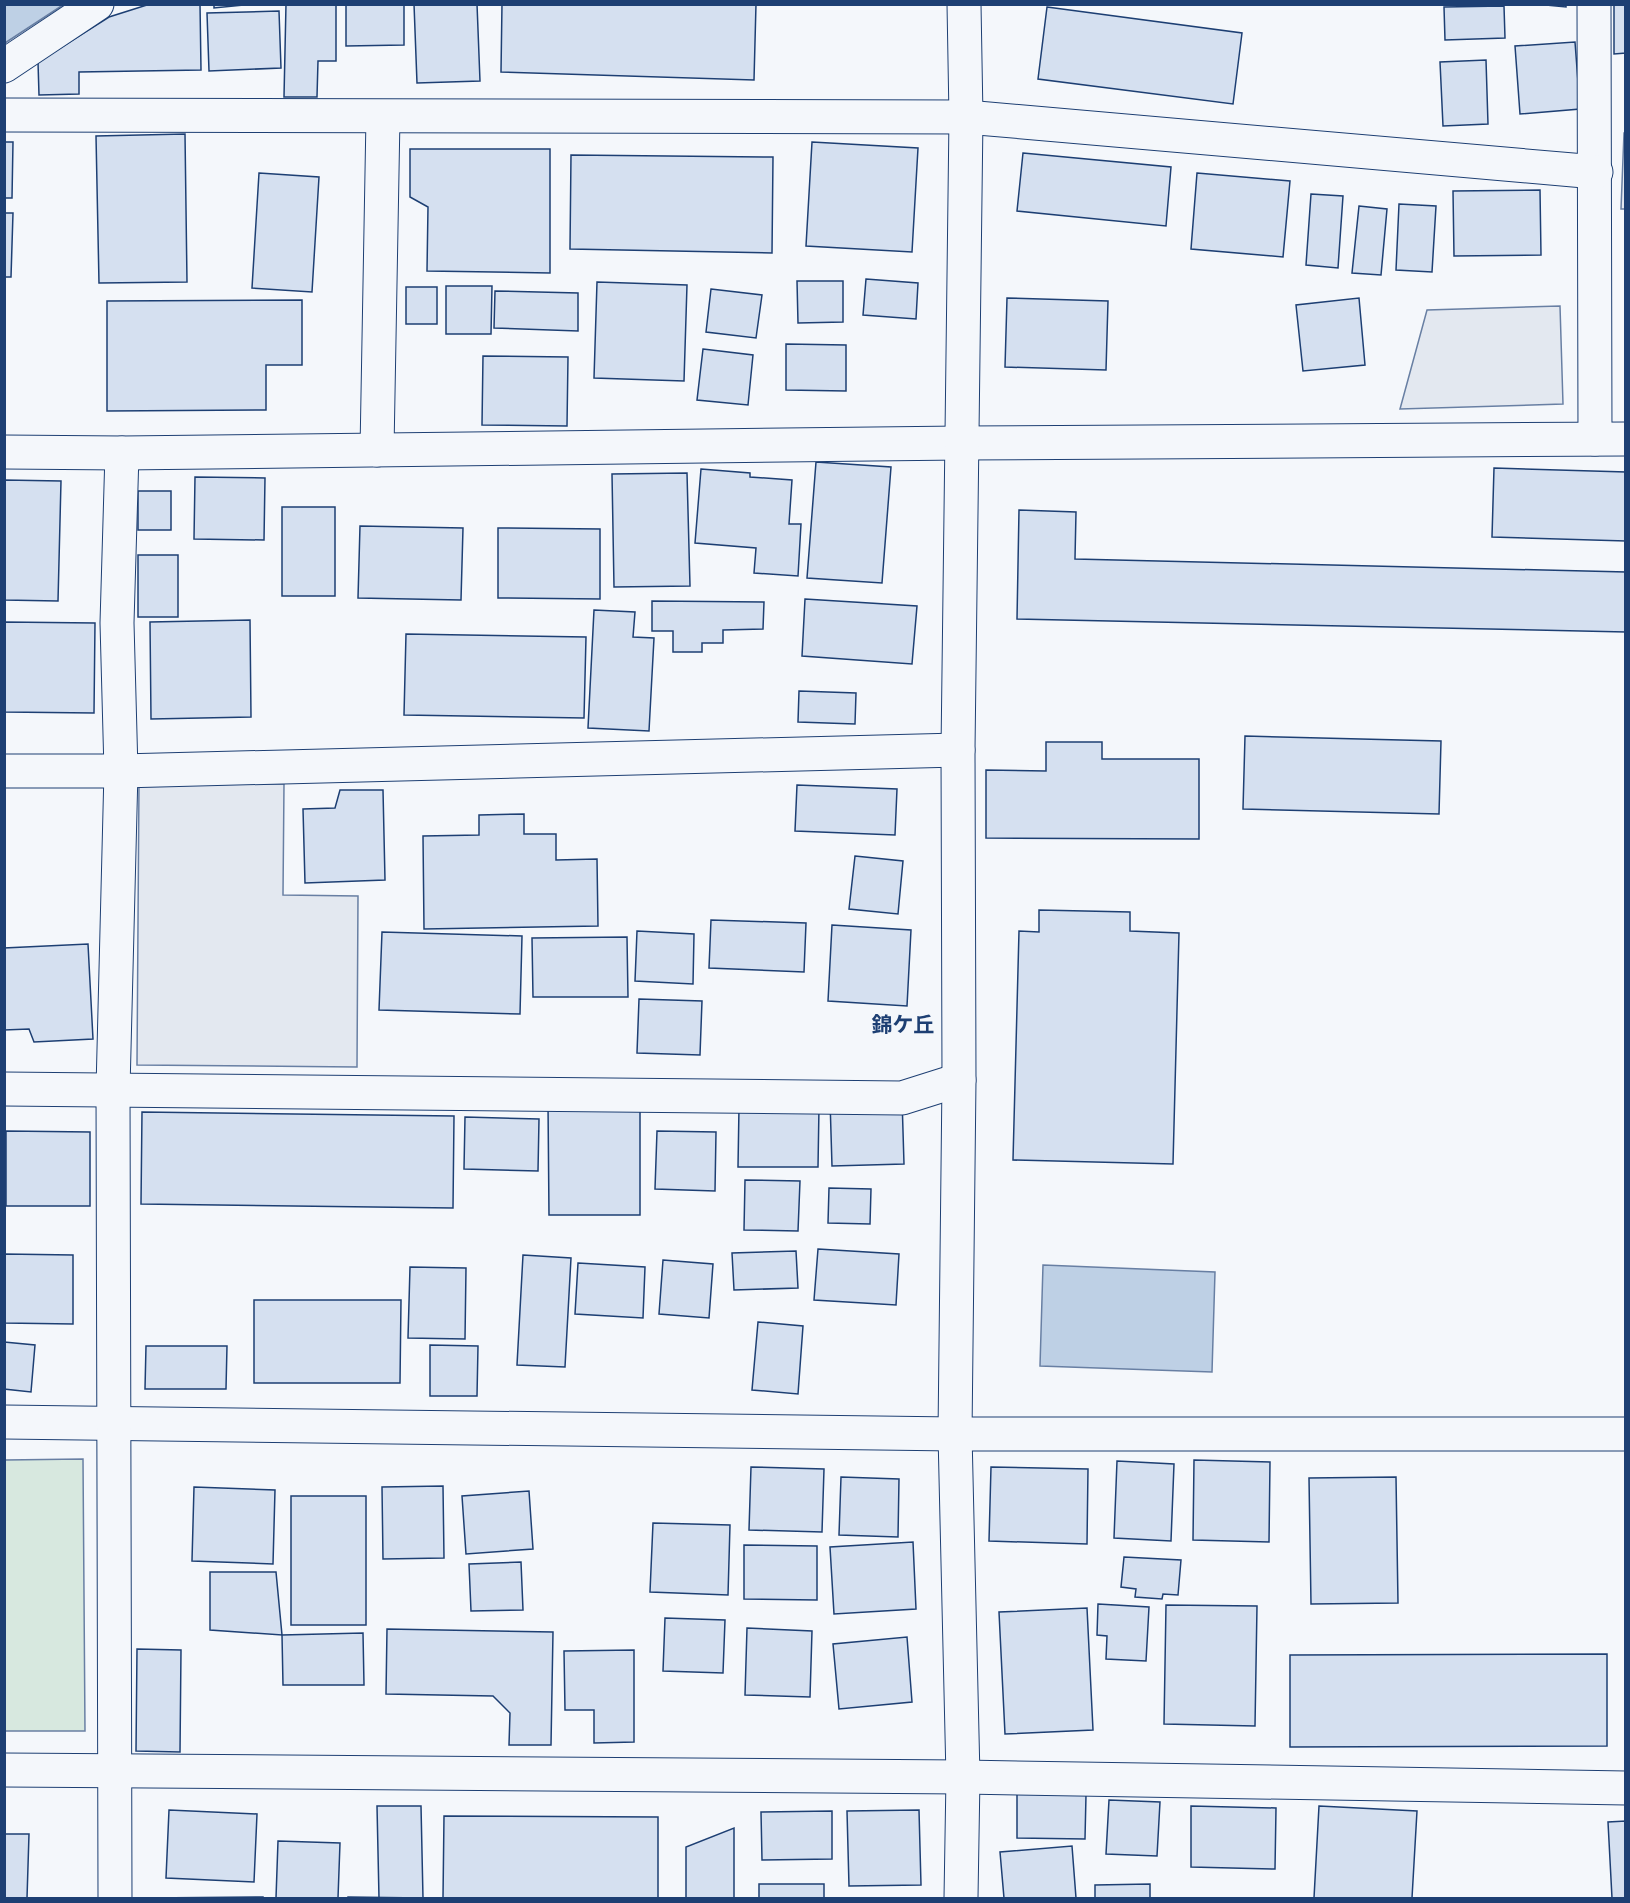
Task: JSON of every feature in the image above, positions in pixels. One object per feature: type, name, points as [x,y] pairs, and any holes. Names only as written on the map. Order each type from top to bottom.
[{"type":"street","points":[[4,66],[97,4]]},
{"type":"street","points":[[961,1899],[963,1777],[955,1434],[959,1080],[958,750],[966,117],[964,4]]},
{"type":"street","points":[[4,452],[122,453],[1610,439],[1596,172],[1594,4]]},
{"type":"street","points":[[4,116],[966,117],[1596,172]]},
{"type":"street","points":[[377,450],[383,117]]},
{"type":"street","points":[[115,1899],[112,1422],[113,1089],[121,771],[117,623],[122,453]]},
{"type":"street","points":[[4,771],[121,771],[958,750]]},
{"type":"street","points":[[4,1089],[902,1098],[959,1080]]},
{"type":"street","points":[[4,1422],[955,1434],[1626,1434]]},
{"type":"street","points":[[4,1770],[963,1777],[1626,1788]]},
{"type":"shaded area","points":[[1624,133],[1626,133],[1625,209],[1621,209]]},
{"type":"shaded area","points":[[1560,306],[1563,404],[1400,409],[1427,310]]},
{"type":"shaded area","points":[[139,782],[284,784],[283,895],[358,896],[357,1067],[137,1065]]},
{"type":"shaded area","points":[[83,1459],[85,1731],[5,1731],[5,1460]]},
{"type":"water","points":[[5,4],[63,4],[63,5],[5,43]]},
{"type":"water","points":[[1043,1265],[1215,1272],[1212,1372],[1040,1366]]},
{"type":"building","points":[[150,4],[200,4],[201,70],[79,72],[79,94],[39,95],[38,62],[109,17]]},
{"type":"building","points":[[214,4],[254,4],[214,8]]},
{"type":"building","points":[[286,4],[336,4],[336,61],[318,61],[317,97],[284,97]]},
{"type":"building","points":[[346,4],[404,4],[404,45],[346,46]]},
{"type":"building","points":[[414,4],[477,4],[480,81],[417,83]]},
{"type":"building","points":[[502,4],[756,4],[754,80],[501,72]]},
{"type":"building","points":[[1535,4],[1566,4],[1566,7]]},
{"type":"building","points":[[1614,4],[1626,4],[1626,53],[1614,54]]},
{"type":"building","points":[[1504,6],[1505,38],[1445,40],[1444,7]]},
{"type":"building","points":[[1047,7],[1242,33],[1233,104],[1038,79]]},
{"type":"building","points":[[279,11],[281,68],[209,71],[207,13]]},
{"type":"building","points":[[1575,42],[1580,109],[1520,114],[1515,46]]},
{"type":"building","points":[[1486,60],[1488,124],[1443,126],[1440,62]]},
{"type":"building","points":[[185,134],[187,282],[99,283],[96,136]]},
{"type":"building","points":[[4,142],[13,142],[12,198],[4,198]]},
{"type":"building","points":[[812,142],[918,148],[912,252],[806,246]]},
{"type":"building","points":[[410,149],[550,149],[550,273],[427,271],[428,207],[410,197]]},
{"type":"building","points":[[1023,153],[1171,167],[1166,226],[1017,211]]},
{"type":"building","points":[[571,155],[773,157],[772,253],[570,249]]},
{"type":"building","points":[[259,173],[319,177],[312,292],[252,288]]},
{"type":"building","points":[[1197,173],[1290,181],[1283,257],[1191,249]]},
{"type":"building","points":[[1540,190],[1541,255],[1454,256],[1453,191]]},
{"type":"building","points":[[1311,194],[1343,196],[1338,268],[1306,265]]},
{"type":"building","points":[[1399,204],[1436,206],[1432,272],[1396,270]]},
{"type":"building","points":[[1359,206],[1387,209],[1381,275],[1352,273]]},
{"type":"building","points":[[4,213],[13,213],[11,277],[4,277]]},
{"type":"building","points":[[866,279],[918,283],[916,319],[863,315]]},
{"type":"building","points":[[797,281],[843,281],[843,322],[798,323]]},
{"type":"building","points":[[597,282],[687,285],[684,381],[594,378]]},
{"type":"building","points":[[446,286],[492,286],[491,334],[446,334]]},
{"type":"building","points":[[406,287],[437,287],[437,324],[406,324]]},
{"type":"building","points":[[711,289],[762,295],[756,338],[706,332]]},
{"type":"building","points":[[495,291],[578,293],[578,331],[494,328]]},
{"type":"building","points":[[1007,298],[1108,301],[1106,370],[1005,367]]},
{"type":"building","points":[[1359,298],[1365,365],[1303,371],[1296,305]]},
{"type":"building","points":[[302,300],[302,365],[266,365],[266,410],[107,411],[107,301]]},
{"type":"building","points":[[786,344],[846,345],[846,391],[786,390]]},
{"type":"building","points":[[703,349],[753,355],[748,405],[697,400]]},
{"type":"building","points":[[483,356],[568,357],[567,426],[482,425]]},
{"type":"building","points":[[816,462],[891,467],[882,583],[807,578]]},
{"type":"building","points":[[1494,468],[1626,472],[1626,541],[1492,537]]},
{"type":"building","points":[[701,469],[750,473],[750,477],[792,480],[789,524],[801,524],[798,576],[754,573],[756,548],[695,543]]},
{"type":"building","points":[[687,473],[690,586],[614,587],[612,474]]},
{"type":"building","points":[[195,477],[265,478],[264,540],[194,539]]},
{"type":"building","points":[[4,480],[61,481],[58,601],[4,600]]},
{"type":"building","points":[[138,491],[171,491],[171,530],[138,530]]},
{"type":"building","points":[[282,507],[335,507],[335,596],[282,596]]},
{"type":"building","points":[[1019,510],[1076,512],[1075,559],[1626,572],[1626,632],[1017,619]]},
{"type":"building","points":[[360,526],[463,528],[461,600],[358,598]]},
{"type":"building","points":[[498,528],[600,529],[600,599],[498,598]]},
{"type":"building","points":[[138,555],[178,555],[178,617],[138,617]]},
{"type":"building","points":[[805,599],[917,606],[912,664],[802,656]]},
{"type":"building","points":[[652,601],[764,602],[763,629],[723,630],[723,643],[702,643],[702,652],[673,652],[673,631],[652,631]]},
{"type":"building","points":[[594,610],[635,612],[633,637],[654,638],[649,731],[588,728]]},
{"type":"building","points":[[250,620],[251,717],[151,719],[150,622]]},
{"type":"building","points":[[4,622],[95,623],[94,713],[4,712]]},
{"type":"building","points":[[406,634],[586,637],[584,718],[404,715]]},
{"type":"building","points":[[799,691],[856,693],[855,724],[798,722]]},
{"type":"building","points":[[1245,736],[1441,741],[1439,814],[1243,809]]},
{"type":"building","points":[[1046,742],[1102,742],[1102,759],[1199,759],[1199,839],[986,838],[986,770],[1046,771]]},
{"type":"building","points":[[797,785],[897,789],[895,835],[795,831]]},
{"type":"building","points":[[340,790],[383,790],[385,880],[305,883],[303,809],[335,808]]},
{"type":"building","points":[[524,814],[524,834],[556,834],[556,860],[597,859],[598,926],[424,929],[423,836],[479,835],[479,815]]},
{"type":"building","points":[[855,856],[903,861],[898,914],[849,909]]},
{"type":"building","points":[[1039,910],[1130,912],[1130,931],[1179,933],[1173,1164],[1013,1160],[1019,931],[1039,932]]},
{"type":"building","points":[[711,920],[806,923],[804,972],[709,968]]},
{"type":"building","points":[[832,925],[911,930],[907,1006],[828,1001]]},
{"type":"building","points":[[637,931],[694,934],[693,984],[635,981]]},
{"type":"building","points":[[382,932],[522,936],[520,1014],[379,1010]]},
{"type":"building","points":[[627,937],[628,997],[533,997],[532,938]]},
{"type":"building","points":[[88,944],[93,1039],[34,1042],[29,1029],[4,1030],[4,948]]},
{"type":"building","points":[[639,999],[702,1001],[700,1055],[637,1053]]},
{"type":"building","points":[[902,1098],[904,1164],[832,1166],[830,1100]]},
{"type":"building","points":[[548,1104],[640,1104],[640,1215],[549,1215]]},
{"type":"building","points":[[739,1107],[819,1107],[818,1167],[738,1167]]},
{"type":"building","points":[[142,1112],[454,1116],[453,1208],[141,1204]]},
{"type":"building","points":[[465,1117],[539,1119],[538,1171],[464,1169]]},
{"type":"building","points":[[6,1131],[90,1132],[90,1206],[6,1206]]},
{"type":"building","points":[[657,1131],[716,1132],[715,1191],[655,1189]]},
{"type":"building","points":[[745,1180],[800,1181],[798,1231],[744,1230]]},
{"type":"building","points":[[829,1188],[871,1189],[870,1224],[828,1223]]},
{"type":"building","points":[[818,1249],[899,1254],[896,1305],[814,1300]]},
{"type":"building","points":[[796,1251],[798,1288],[734,1290],[732,1253]]},
{"type":"building","points":[[4,1254],[73,1255],[73,1324],[4,1323]]},
{"type":"building","points":[[523,1255],[571,1258],[565,1367],[517,1365]]},
{"type":"building","points":[[663,1260],[713,1264],[709,1318],[659,1314]]},
{"type":"building","points":[[578,1263],[645,1267],[643,1318],[575,1314]]},
{"type":"building","points":[[410,1267],[466,1268],[465,1339],[408,1338]]},
{"type":"building","points":[[254,1300],[401,1300],[400,1383],[254,1383]]},
{"type":"building","points":[[758,1322],[803,1326],[798,1394],[752,1390]]},
{"type":"building","points":[[4,1342],[35,1345],[31,1392],[4,1389]]},
{"type":"building","points":[[430,1345],[478,1346],[477,1396],[430,1396]]},
{"type":"building","points":[[146,1346],[227,1346],[226,1389],[145,1389]]},
{"type":"building","points":[[1194,1460],[1270,1462],[1269,1542],[1193,1540]]},
{"type":"building","points":[[1117,1461],[1174,1464],[1171,1541],[1114,1538]]},
{"type":"building","points":[[751,1467],[824,1469],[822,1532],[749,1530]]},
{"type":"building","points":[[991,1467],[1088,1469],[1087,1544],[989,1541]]},
{"type":"building","points":[[841,1477],[899,1479],[898,1537],[839,1535]]},
{"type":"building","points":[[1396,1477],[1398,1603],[1311,1604],[1309,1478]]},
{"type":"building","points":[[443,1486],[444,1558],[383,1559],[382,1487]]},
{"type":"building","points":[[194,1487],[275,1490],[273,1564],[192,1561]]},
{"type":"building","points":[[529,1491],[533,1549],[466,1554],[462,1496]]},
{"type":"building","points":[[291,1496],[366,1496],[366,1625],[291,1625]]},
{"type":"building","points":[[653,1523],[730,1525],[728,1595],[650,1592]]},
{"type":"building","points":[[913,1542],[916,1609],[834,1614],[830,1547]]},
{"type":"building","points":[[744,1545],[817,1546],[817,1600],[744,1599]]},
{"type":"building","points":[[1124,1557],[1181,1560],[1178,1595],[1163,1594],[1162,1599],[1135,1597],[1136,1589],[1121,1587]]},
{"type":"building","points":[[521,1562],[523,1610],[471,1611],[469,1564]]},
{"type":"building","points":[[210,1572],[276,1572],[282,1635],[210,1630]]},
{"type":"building","points":[[1098,1604],[1149,1607],[1146,1661],[1106,1659],[1107,1636],[1097,1635]]},
{"type":"building","points":[[1166,1605],[1257,1606],[1255,1726],[1164,1724]]},
{"type":"building","points":[[1087,1608],[1093,1730],[1005,1734],[999,1612]]},
{"type":"building","points":[[665,1618],[725,1620],[723,1673],[663,1671]]},
{"type":"building","points":[[747,1628],[812,1631],[810,1697],[745,1695]]},
{"type":"building","points":[[387,1629],[553,1632],[551,1745],[509,1745],[510,1713],[493,1696],[386,1694]]},
{"type":"building","points":[[363,1633],[364,1685],[283,1685],[282,1635]]},
{"type":"building","points":[[907,1637],[912,1702],[839,1709],[833,1644]]},
{"type":"building","points":[[137,1649],[181,1650],[180,1752],[136,1751]]},
{"type":"building","points":[[634,1650],[634,1742],[594,1743],[594,1710],[565,1710],[564,1651]]},
{"type":"building","points":[[1607,1654],[1607,1746],[1290,1747],[1290,1655]]},
{"type":"building","points":[[1017,1794],[1086,1795],[1085,1839],[1017,1838]]},
{"type":"building","points":[[1109,1800],[1160,1802],[1157,1856],[1106,1854]]},
{"type":"building","points":[[377,1806],[421,1806],[423,1898],[379,1898]]},
{"type":"building","points":[[1191,1806],[1276,1808],[1275,1869],[1191,1867]]},
{"type":"building","points":[[1319,1806],[1417,1811],[1412,1898],[1314,1898]]},
{"type":"building","points":[[169,1810],[257,1814],[254,1882],[166,1878]]},
{"type":"building","points":[[919,1810],[921,1885],[849,1886],[847,1811]]},
{"type":"building","points":[[832,1811],[832,1859],[762,1860],[761,1812]]},
{"type":"building","points":[[444,1816],[658,1817],[658,1898],[443,1898]]},
{"type":"building","points":[[1626,1821],[1626,1898],[1612,1898],[1608,1822]]},
{"type":"building","points":[[734,1828],[734,1898],[686,1898],[686,1847]]},
{"type":"building","points":[[4,1834],[29,1834],[27,1898],[4,1898]]},
{"type":"building","points":[[278,1841],[340,1843],[338,1898],[276,1898]]},
{"type":"building","points":[[1072,1846],[1076,1898],[1004,1898],[1000,1852]]},
{"type":"building","points":[[759,1884],[824,1884],[824,1898],[759,1898]]},
{"type":"building","points":[[1150,1884],[1150,1898],[1095,1898],[1095,1885]]},
{"type":"building","points":[[263,1897],[263,1898],[147,1898]]},
{"type":"building","points":[[348,1897],[423,1898],[348,1898]]},
{"type":"district","name":"錦ケ丘","points":[[903,1025]]}]
